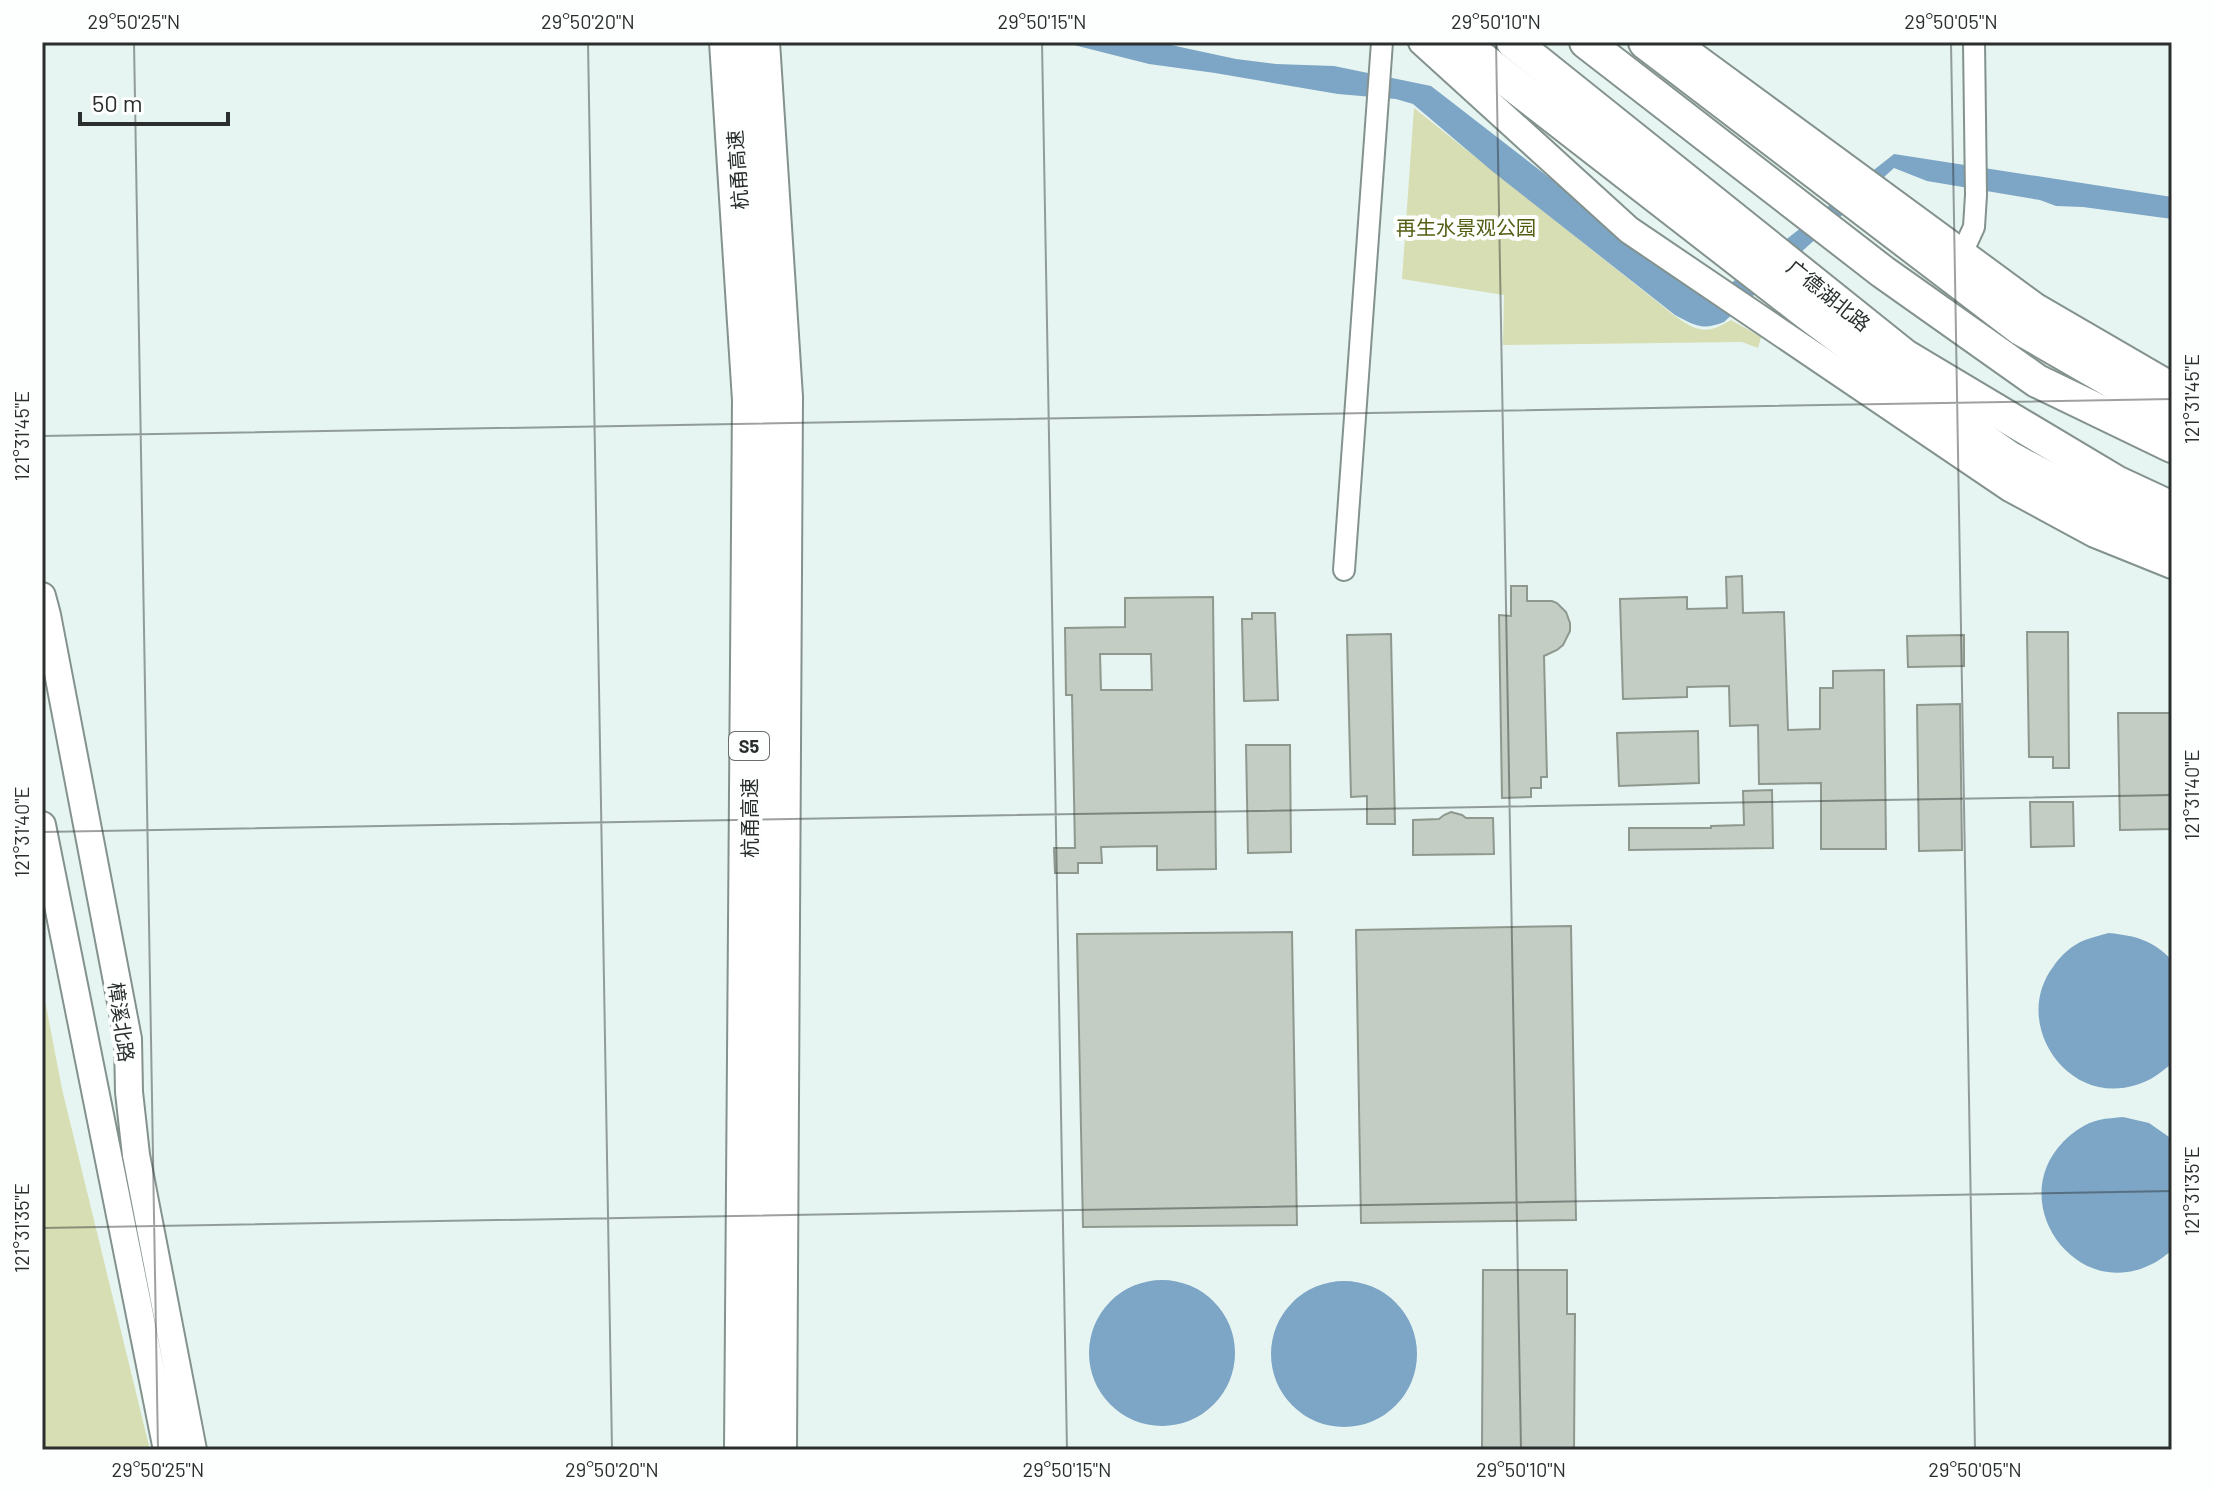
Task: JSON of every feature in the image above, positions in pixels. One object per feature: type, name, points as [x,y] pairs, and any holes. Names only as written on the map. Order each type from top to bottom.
[{"type":"highway","name":"杭甬高速","points":[[729,42],[752,400],[744,1450]]},
{"type":"highway","name":"杭甬高速","points":[[760,42],[783,397],[777,1450]]},
{"type":"highway","points":[[1459,42],[1918,395],[2008,458],[2172,542]]},
{"type":"highway","points":[[1646,42],[2021,328],[2172,415]]},
{"type":"main road","name":"广德湖北路","points":[[1513,42],[1905,356],[2116,482],[2172,508]]},
{"type":"main road","points":[[1586,42],[1883,272],[2037,381],[2172,446]]},
{"type":"street","points":[[1422,42],[1629,230],[2010,488],[2095,534],[2172,565]]},
{"type":"street","points":[[1675,42],[2036,307],[2172,386]]},
{"type":"street","points":[[1962,253],[1974,227],[1976,195],[1974,42]]},
{"type":"street","points":[[1344,570],[1381,47]]},
{"type":"street","name":"樟溪北路","points":[[42,596],[128,1039],[129,1092],[136,1155],[193,1450]]},
{"type":"street","name":"樟溪北路","points":[[42,825],[167,1450]]},
{"type":"green space","name":"再生水景观公园","points":[[1414,108],[1675,316],[1702,330],[1731,320],[1761,337],[1758,348],[1742,342],[1503,345],[1504,295],[1402,279]]},
{"type":"green space","points":[[42,985],[62,1089],[150,1450],[42,1450]]},
{"type":"water","points":[[1062,42],[1157,42],[1236,59],[1334,66],[1431,86],[1582,203],[1715,296],[1894,154],[2172,197],[2172,219],[2056,206],[2040,200],[1927,181],[1894,168],[1724,322],[1698,326],[1675,315],[1492,171],[1413,104],[1149,64]]},
{"type":"water","points":[[2109,933],[2144,940],[2172,960],[2172,1063],[2146,1081],[2111,1089],[2088,1084],[2068,1072],[2053,1055],[2043,1035],[2039,1012],[2042,989],[2060,958],[2080,942]]},
{"type":"water","points":[[2123,1117],[2149,1123],[2172,1139],[2172,1250],[2152,1264],[2124,1272],[2098,1270],[2075,1259],[2057,1240],[2045,1218],[2041,1192],[2047,1166],[2067,1138],[2094,1121]]},
{"type":"water","points":[[1162,1280],[1190,1286],[1213,1302],[1229,1325],[1235,1353],[1229,1381],[1213,1404],[1190,1420],[1162,1426],[1134,1420],[1111,1404],[1095,1381],[1089,1353],[1095,1325],[1111,1302],[1134,1286]]},
{"type":"water","points":[[1344,1281],[1372,1287],[1395,1303],[1411,1326],[1417,1354],[1411,1382],[1395,1405],[1372,1421],[1344,1427],[1316,1421],[1293,1405],[1277,1382],[1271,1354],[1277,1326],[1293,1303],[1316,1287]]},
{"type":"building","points":[[1742,576],[1743,613],[1784,612],[1788,730],[1820,729],[1820,688],[1833,688],[1833,671],[1884,670],[1886,849],[1821,849],[1821,783],[1759,784],[1758,725],[1730,726],[1729,686],[1687,687],[1687,697],[1623,699],[1620,599],[1687,597],[1687,609],[1727,608],[1726,577]]},
{"type":"building","points":[[1511,586],[1527,586],[1527,601],[1557,603],[1566,612],[1570,631],[1563,645],[1544,656],[1547,777],[1541,777],[1541,788],[1531,788],[1531,797],[1502,798],[1499,615],[1511,616]]},
{"type":"building","points":[[1213,597],[1216,869],[1157,870],[1157,846],[1101,847],[1102,863],[1078,863],[1078,873],[1055,873],[1054,848],[1075,848],[1072,695],[1066,695],[1065,628],[1125,627],[1125,598]],"holes":[[[1100,654],[1151,654],[1152,690],[1101,690]]]},
{"type":"building","points":[[1252,613],[1275,613],[1278,700],[1244,701],[1242,619],[1252,619]]},
{"type":"building","points":[[2027,632],[2068,632],[2069,768],[2053,768],[2053,757],[2029,757]]},
{"type":"building","points":[[1391,634],[1395,824],[1367,824],[1367,796],[1351,797],[1347,635]]},
{"type":"building","points":[[1964,635],[1964,666],[1908,667],[1907,636]]},
{"type":"building","points":[[1960,704],[1962,850],[1919,851],[1917,705]]},
{"type":"building","points":[[2118,713],[2172,713],[2172,829],[2120,830]]},
{"type":"building","points":[[1698,731],[1699,783],[1619,786],[1617,733]]},
{"type":"building","points":[[1246,745],[1290,745],[1291,852],[1248,853]]},
{"type":"building","points":[[1772,790],[1773,848],[1629,850],[1629,828],[1744,825],[1743,791]]},
{"type":"building","points":[[2030,802],[2073,802],[2074,846],[2031,847]]},
{"type":"building","points":[[1451,812],[1466,818],[1493,818],[1494,854],[1413,855],[1413,820],[1439,819]]},
{"type":"building","points":[[1571,926],[1576,1220],[1361,1223],[1356,930]]},
{"type":"building","points":[[1292,932],[1297,1225],[1083,1227],[1077,934]]},
{"type":"building","points":[[1483,1270],[1567,1270],[1567,1314],[1575,1314],[1574,1450],[1482,1450]]}]
